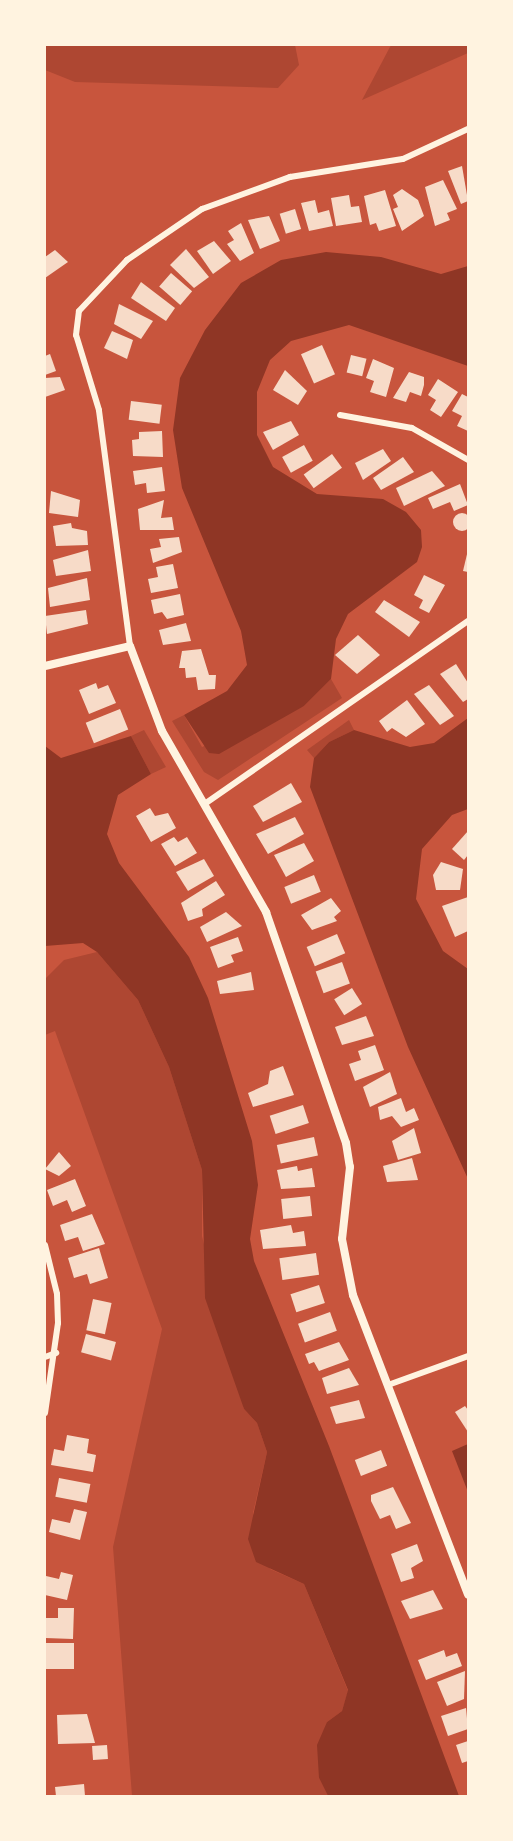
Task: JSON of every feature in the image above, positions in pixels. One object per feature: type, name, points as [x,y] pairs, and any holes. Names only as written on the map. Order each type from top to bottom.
[{"type":"street","points":[[468,129],[403,159],[290,177],[209,206],[127,260],[79,311],[76,335],[99,410],[130,646],[150,706],[266,912],[340,1116],[350,1167],[344,1263],[468,1595]]},
{"type":"street","points":[[340,415],[412,428],[468,460]]},
{"type":"street","points":[[206,803],[468,621]]},
{"type":"street","points":[[45,666],[130,646]]},
{"type":"street","points":[[45,1245],[57,1294],[56,1353],[45,1413]]},
{"type":"street","points":[[45,1357],[56,1353]]},
{"type":"street","points":[[388,1385],[468,1356]]},
{"type":"shaded area","points":[[45,45],[295,45],[299,65],[278,88],[75,82],[45,70]]},
{"type":"shaded area","points":[[391,45],[468,45],[468,53],[362,100]]},
{"type":"shaded area","points":[[326,252],[381,257],[441,274],[468,266],[468,366],[349,325],[291,341],[270,360],[257,392],[257,435],[273,467],[317,494],[383,499],[406,512],[421,530],[422,547],[417,562],[348,614],[336,639],[331,679],[304,706],[219,754],[209,753],[184,715],[227,691],[247,665],[241,631],[182,488],[173,430],[180,378],[205,330],[241,283],[281,260]]},
{"type":"shaded area","points":[[331,679],[342,698],[218,780],[204,772],[172,721],[184,715],[202,747],[304,706]]},
{"type":"shaded area","points":[[468,718],[468,809],[452,815],[422,849],[416,899],[443,951],[468,969],[468,1179],[408,1047],[310,787],[314,758],[329,742],[354,730],[410,747],[434,743]]},
{"type":"shaded area","points":[[349,720],[354,730],[329,742],[314,758],[307,750]]},
{"type":"shaded area","points":[[144,730],[166,767],[151,774],[131,736]]},
{"type":"shaded area","points":[[131,736],[151,774],[118,795],[107,834],[119,863],[189,957],[208,998],[252,1141],[258,1185],[250,1239],[254,1261],[329,1446],[459,1796],[328,1796],[319,1778],[317,1745],[327,1722],[342,1711],[348,1690],[304,1584],[256,1562],[248,1539],[267,1452],[257,1423],[244,1409],[205,1298],[202,1170],[169,1067],[138,1000],[97,952],[83,943],[45,946],[45,746],[61,758]]},
{"type":"shaded area","points":[[97,952],[138,1000],[169,1067],[202,1170],[202,1236],[244,1409],[257,1423],[267,1452],[253,1513],[270,1569],[304,1584],[348,1691],[342,1711],[327,1722],[319,1778],[328,1796],[132,1796],[113,1547],[162,1329],[55,1031],[45,1035],[45,979],[64,960]]},
{"type":"shaded area","points":[[468,1444],[468,1492],[452,1451]]},
{"type":"building","points":[[462,166],[468,201],[461,204],[448,171]]},
{"type":"building","points":[[443,180],[457,209],[447,213],[450,220],[435,226],[425,187]]},
{"type":"building","points":[[402,189],[418,200],[424,216],[402,231],[393,209],[398,207],[393,195]]},
{"type":"building","points":[[385,190],[396,226],[379,231],[376,223],[370,225],[364,196]]},
{"type":"building","points":[[349,195],[351,207],[359,206],[362,222],[336,226],[331,198]]},
{"type":"building","points":[[315,200],[318,213],[329,210],[333,226],[309,231],[301,203]]},
{"type":"building","points":[[295,209],[301,229],[286,234],[280,214]]},
{"type":"building","points":[[269,216],[280,241],[260,249],[248,220]]},
{"type":"building","points":[[241,223],[254,253],[240,261],[227,244],[234,240],[228,231]]},
{"type":"building","points":[[214,241],[231,261],[213,274],[197,251]]},
{"type":"building","points":[[186,249],[209,277],[194,288],[170,265]]},
{"type":"building","points":[[55,250],[68,262],[45,278],[45,257]]},
{"type":"building","points":[[171,273],[192,291],[180,305],[159,287]]},
{"type":"building","points":[[141,282],[175,308],[166,321],[131,298]]},
{"type":"building","points":[[119,304],[153,321],[141,339],[114,324]]},
{"type":"building","points":[[112,331],[133,340],[127,359],[104,348]]},
{"type":"building","points":[[322,345],[335,374],[314,384],[301,354]]},
{"type":"building","points":[[50,354],[56,371],[45,375],[45,356]]},
{"type":"building","points":[[351,355],[367,359],[362,376],[347,372]]},
{"type":"building","points":[[373,359],[394,368],[386,397],[370,392],[374,381],[366,378]]},
{"type":"building","points":[[285,370],[307,391],[298,405],[273,390]]},
{"type":"building","points":[[409,372],[424,377],[421,396],[410,392],[406,402],[393,398]]},
{"type":"building","points":[[60,377],[65,390],[45,397],[45,378]]},
{"type":"building","points":[[438,379],[458,392],[441,417],[430,410],[436,400],[428,395]]},
{"type":"building","points":[[462,394],[468,397],[468,431],[457,426],[462,416],[452,411]]},
{"type":"building","points":[[131,401],[162,405],[159,424],[129,420]]},
{"type":"building","points":[[291,421],[299,435],[273,450],[263,432]]},
{"type":"building","points":[[162,431],[163,457],[133,456],[132,440],[139,439],[139,432]]},
{"type":"building","points":[[304,445],[313,461],[291,473],[282,457]]},
{"type":"building","points":[[383,449],[391,461],[363,480],[355,463]]},
{"type":"building","points":[[332,454],[342,468],[314,488],[304,475]]},
{"type":"building","points":[[403,457],[414,472],[381,490],[373,478]]},
{"type":"building","points":[[162,467],[165,491],[147,493],[146,483],[135,485],[133,471]]},
{"type":"building","points":[[432,471],[445,486],[404,506],[396,488]]},
{"type":"building","points":[[460,484],[468,505],[454,511],[450,502],[433,509],[428,498]]},
{"type":"building","points":[[51,491],[80,500],[78,517],[49,513]]},
{"type":"building","points":[[164,500],[161,518],[172,517],[174,530],[140,530],[138,509]]},
{"type":"building","points":[[462,513],[468,516],[471,522],[468,528],[462,531],[456,528],[453,522],[456,516]]},
{"type":"building","points":[[71,523],[72,528],[87,531],[88,545],[56,546],[53,526]]},
{"type":"building","points":[[179,537],[182,552],[153,563],[150,549],[161,547],[159,539]]},
{"type":"building","points":[[88,550],[91,571],[56,576],[53,560]]},
{"type":"building","points":[[468,550],[468,572],[463,571]]},
{"type":"building","points":[[173,564],[178,588],[151,593],[148,579],[158,577],[156,567]]},
{"type":"building","points":[[424,575],[445,585],[429,613],[419,608],[423,600],[414,595]]},
{"type":"building","points":[[87,578],[90,600],[50,607],[48,588]]},
{"type":"building","points":[[180,594],[184,615],[167,619],[162,612],[154,614],[151,600]]},
{"type":"building","points":[[384,600],[420,622],[409,637],[375,612]]},
{"type":"building","points":[[86,610],[88,624],[47,634],[45,616]]},
{"type":"building","points":[[186,623],[191,641],[163,645],[159,630]]},
{"type":"building","points":[[358,635],[380,655],[357,674],[335,655]]},
{"type":"building","points":[[201,649],[209,675],[216,675],[215,689],[198,690],[196,677],[186,678],[185,668],[179,668],[182,651]]},
{"type":"building","points":[[456,664],[468,683],[468,699],[463,702],[440,674]]},
{"type":"building","points":[[96,683],[98,689],[108,685],[116,703],[89,714],[79,690]]},
{"type":"building","points":[[429,685],[454,716],[440,725],[414,694]]},
{"type":"building","points":[[407,700],[425,724],[406,737],[392,728],[387,732],[379,721]]},
{"type":"building","points":[[120,709],[128,729],[94,743],[86,723]]},
{"type":"building","points":[[291,783],[302,802],[263,822],[253,806]]},
{"type":"building","points":[[150,808],[155,816],[168,813],[176,828],[151,842],[136,816]]},
{"type":"building","points":[[295,817],[304,834],[268,854],[256,834]]},
{"type":"building","points":[[468,831],[468,855],[464,860],[452,849]]},
{"type":"building","points":[[174,837],[178,842],[187,837],[197,853],[175,866],[161,844]]},
{"type":"building","points":[[304,843],[314,861],[286,877],[274,855]]},
{"type":"building","points":[[204,859],[214,876],[188,891],[176,872]]},
{"type":"building","points":[[441,862],[463,869],[460,890],[436,890],[433,875]]},
{"type":"building","points":[[314,875],[321,892],[291,904],[284,887]]},
{"type":"building","points":[[216,881],[225,895],[202,909],[203,916],[188,921],[181,903]]},
{"type":"building","points":[[468,897],[468,931],[455,937],[442,906]]},
{"type":"building","points":[[331,898],[341,911],[334,917],[337,921],[312,930],[301,915]]},
{"type":"building","points":[[226,912],[242,926],[207,942],[200,927]]},
{"type":"building","points":[[337,934],[345,953],[315,966],[307,947]]},
{"type":"building","points":[[238,937],[243,951],[231,955],[234,962],[218,968],[210,947]]},
{"type":"building","points":[[342,962],[350,984],[324,993],[316,972]]},
{"type":"building","points":[[251,972],[254,990],[220,994],[217,981]]},
{"type":"building","points":[[352,988],[362,1004],[344,1015],[334,999]]},
{"type":"building","points":[[366,1016],[374,1036],[342,1045],[335,1027]]},
{"type":"building","points":[[375,1045],[384,1070],[355,1081],[349,1064],[361,1060],[358,1051]]},
{"type":"building","points":[[283,1066],[294,1095],[253,1107],[248,1093],[268,1084],[270,1071]]},
{"type":"building","points":[[390,1072],[397,1094],[370,1107],[363,1087]]},
{"type":"building","points":[[401,1098],[406,1112],[414,1108],[419,1120],[401,1127],[392,1116],[380,1120],[378,1107]]},
{"type":"building","points":[[303,1105],[309,1123],[276,1134],[270,1116]]},
{"type":"building","points":[[414,1128],[421,1153],[398,1160],[392,1141]]},
{"type":"building","points":[[314,1137],[318,1156],[281,1163],[277,1145]]},
{"type":"building","points":[[59,1152],[71,1166],[59,1176],[45,1169]]},
{"type":"building","points":[[412,1158],[418,1180],[387,1182],[383,1166]]},
{"type":"building","points":[[297,1166],[298,1171],[312,1168],[315,1187],[281,1189],[277,1170]]},
{"type":"building","points":[[75,1179],[86,1206],[72,1212],[67,1200],[53,1206],[47,1190]]},
{"type":"building","points":[[310,1196],[312,1216],[283,1219],[281,1199]]},
{"type":"building","points":[[92,1214],[105,1244],[83,1251],[78,1237],[65,1241],[60,1225]]},
{"type":"building","points":[[291,1225],[293,1233],[304,1231],[306,1246],[263,1249],[260,1230]]},
{"type":"building","points":[[99,1248],[108,1278],[90,1284],[87,1274],[74,1278],[68,1258]]},
{"type":"building","points":[[316,1253],[319,1275],[282,1280],[279,1258]]},
{"type":"building","points":[[319,1285],[325,1303],[296,1312],[290,1294]]},
{"type":"building","points":[[93,1299],[112,1303],[105,1334],[86,1330]]},
{"type":"building","points":[[330,1312],[337,1331],[305,1342],[298,1324]]},
{"type":"building","points":[[86,1334],[116,1342],[111,1360],[81,1352]]},
{"type":"building","points":[[339,1342],[349,1360],[319,1371],[314,1362],[309,1364],[305,1354]]},
{"type":"building","points":[[349,1368],[359,1385],[327,1394],[322,1378]]},
{"type":"building","points":[[359,1400],[365,1418],[336,1424],[330,1407]]},
{"type":"building","points":[[465,1406],[468,1410],[468,1432],[455,1412]]},
{"type":"building","points":[[67,1435],[89,1439],[87,1453],[96,1455],[93,1472],[51,1465],[54,1449],[64,1451]]},
{"type":"building","points":[[381,1450],[387,1466],[361,1476],[355,1460]]},
{"type":"building","points":[[59,1478],[90,1484],[87,1503],[55,1497]]},
{"type":"building","points":[[393,1487],[411,1523],[396,1529],[390,1515],[380,1519],[371,1501],[371,1495]]},
{"type":"building","points":[[74,1509],[87,1512],[80,1540],[49,1532],[52,1519],[70,1523]]},
{"type":"building","points":[[417,1544],[423,1561],[411,1568],[414,1578],[401,1582],[391,1554]]},
{"type":"building","points":[[61,1572],[73,1575],[67,1600],[45,1595],[46,1576],[59,1579]]},
{"type":"building","points":[[433,1590],[443,1609],[410,1619],[401,1601]]},
{"type":"building","points":[[58,1608],[74,1608],[73,1639],[45,1638],[45,1618],[58,1618]]},
{"type":"building","points":[[45,1643],[74,1643],[74,1669],[45,1669]]},
{"type":"building","points":[[444,1650],[446,1657],[457,1653],[462,1666],[426,1680],[418,1660]]},
{"type":"building","points":[[465,1671],[464,1699],[447,1706],[437,1682]]},
{"type":"building","points":[[466,1708],[468,1729],[448,1736],[441,1716]]},
{"type":"building","points":[[87,1714],[95,1743],[58,1744],[57,1715]]},
{"type":"building","points":[[468,1741],[468,1761],[462,1763],[456,1745]]},
{"type":"building","points":[[107,1745],[108,1759],[93,1760],[92,1746]]},
{"type":"building","points":[[84,1784],[85,1796],[56,1796],[55,1787]]}]
